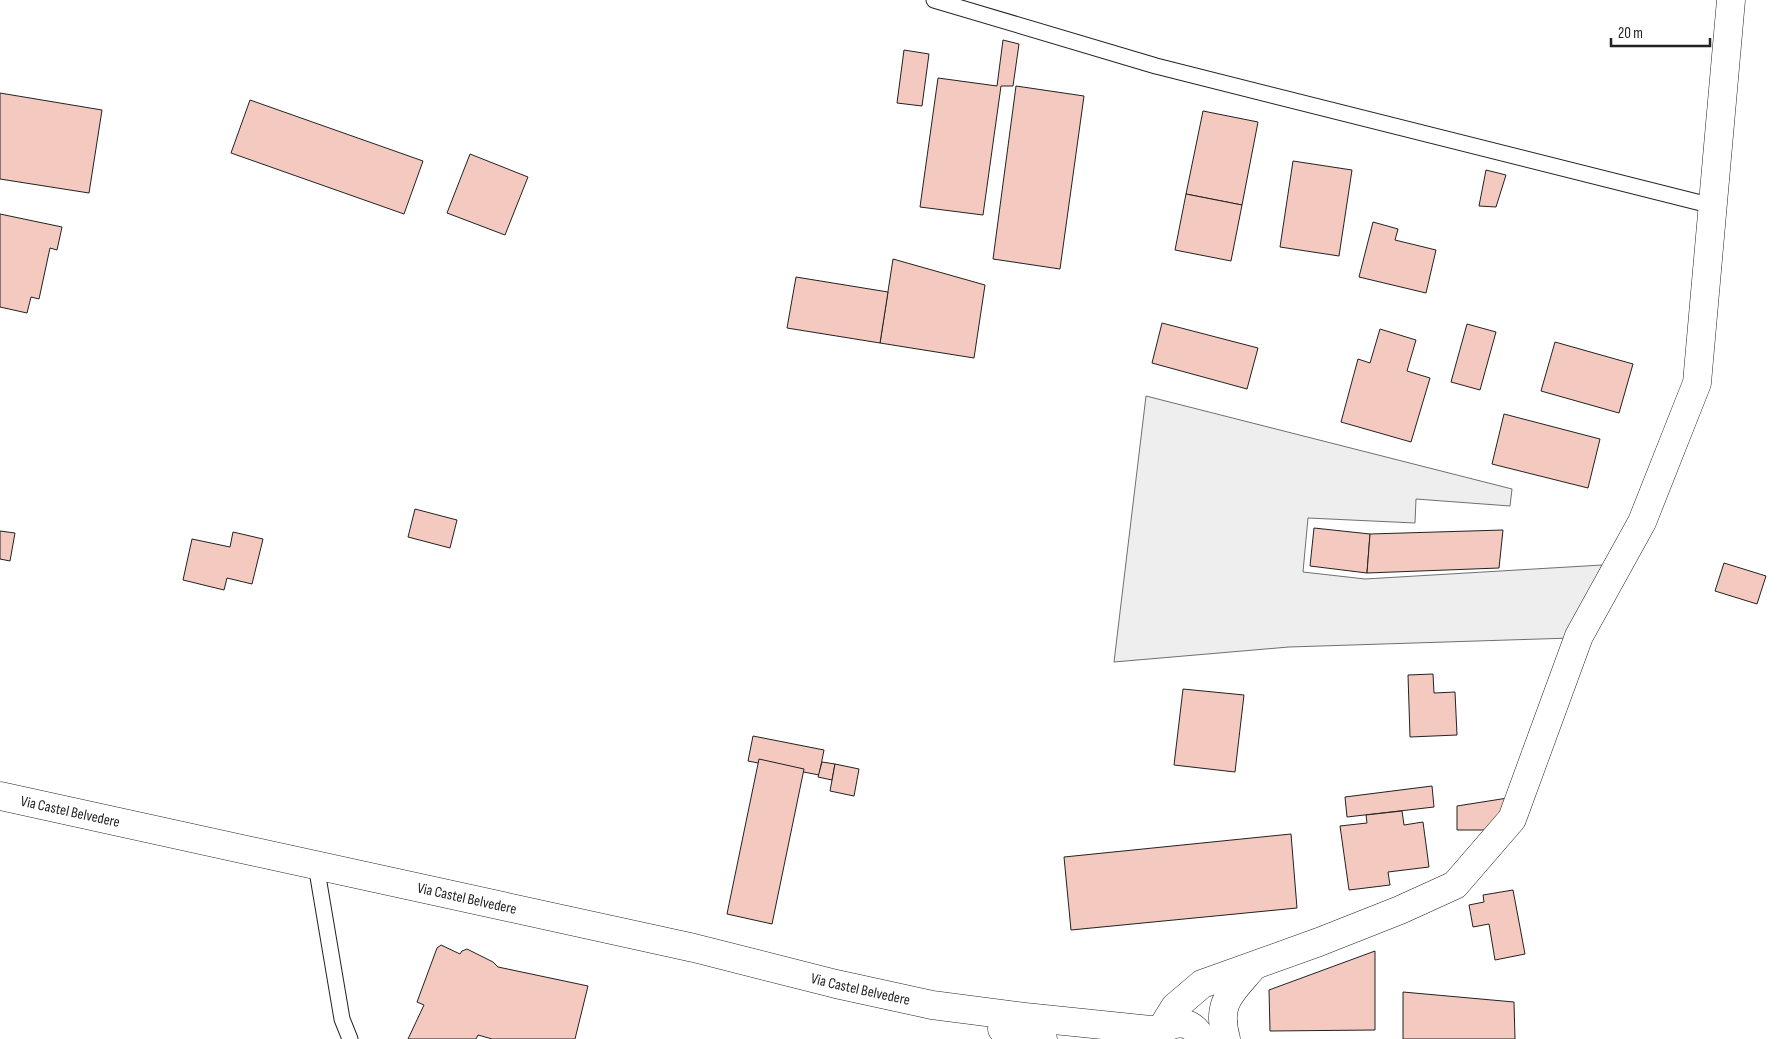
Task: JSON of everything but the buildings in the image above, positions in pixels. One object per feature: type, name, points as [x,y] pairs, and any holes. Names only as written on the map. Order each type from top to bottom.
[{"type":"street","points":[[1158,1035],[1175,1007],[1202,984],[1253,967],[1400,910],[1455,885],[1512,819],[1579,636],[1642,522],[1697,383],[1731,0]]},
{"type":"street","name":"Via Castel Belvedere","points":[[0,796],[694,948],[836,984],[932,1005]]},
{"type":"street","points":[[1226,1039],[1222,1023],[1225,1001],[1253,967]]},
{"type":"street","points":[[932,1005],[1158,1035],[1170,1025],[1182,1024],[1190,1027],[1201,1039]]},
{"type":"street","points":[[932,1005],[966,1020],[1043,1039]]},
{"type":"lane","points":[[934,0],[1156,66],[1713,206]]},
{"type":"lane","points":[[316,865],[342,1019],[350,1039]]},
{"type":"shaded area","points":[[1146,396],[1512,489],[1510,506],[1416,499],[1415,523],[1308,518],[1303,572],[1365,579],[1602,565],[1571,638],[1289,647],[1114,662]]}]
